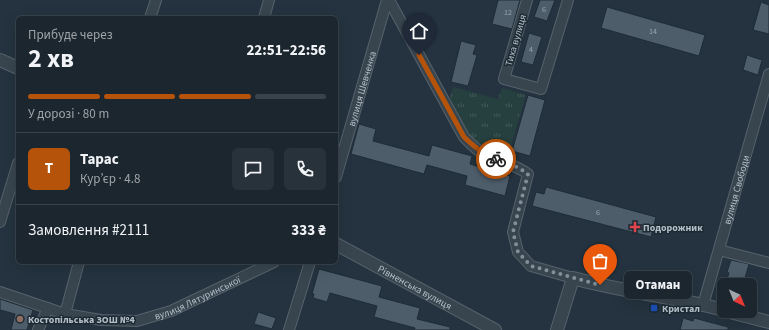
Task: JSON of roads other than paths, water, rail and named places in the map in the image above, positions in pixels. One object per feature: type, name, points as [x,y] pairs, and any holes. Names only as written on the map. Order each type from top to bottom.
[{"type":"street","points":[[151,16],[156,0]]},
{"type":"street","points":[[265,16],[269,0]]},
{"type":"street","points":[[388,0],[464,137],[484,154],[519,168],[528,174],[513,232],[518,252],[531,266],[600,285],[717,309]]},
{"type":"street","name":"вулиця Шевченка","points":[[338,170],[388,0]]},
{"type":"street","name":"Тиха вулиця","points":[[526,0],[504,79],[541,89],[568,0]]},
{"type":"street","points":[[0,60],[16,67]]},
{"type":"street","name":"вулиця Свободи","points":[[703,305],[769,74]]},
{"type":"street","points":[[0,222],[16,170]]},
{"type":"street","name":"Рівненська вулиця","points":[[338,245],[494,330]]},
{"type":"street","points":[[719,250],[769,263]]},
{"type":"street","points":[[65,314],[78,264]]},
{"type":"street","name":"вулиця Лятуринської","points":[[0,292],[65,314],[101,320],[136,321],[171,311],[270,264]]},
{"type":"street","points":[[289,330],[309,264]]},
{"type":"street","points":[[557,330],[573,278]]},
{"type":"street","points":[[38,330],[48,308]]},
{"type":"street","points":[[753,318],[769,322]]},
{"type":"place","name":"Подорожник","points":[[635,227]]},
{"type":"place","name":"Отаман","points":[[600,285]]},
{"type":"place","name":"Кристал","points":[[654,308]]},
{"type":"place","name":"Костопільська ЗОШ №4","points":[[20,319]]}]
